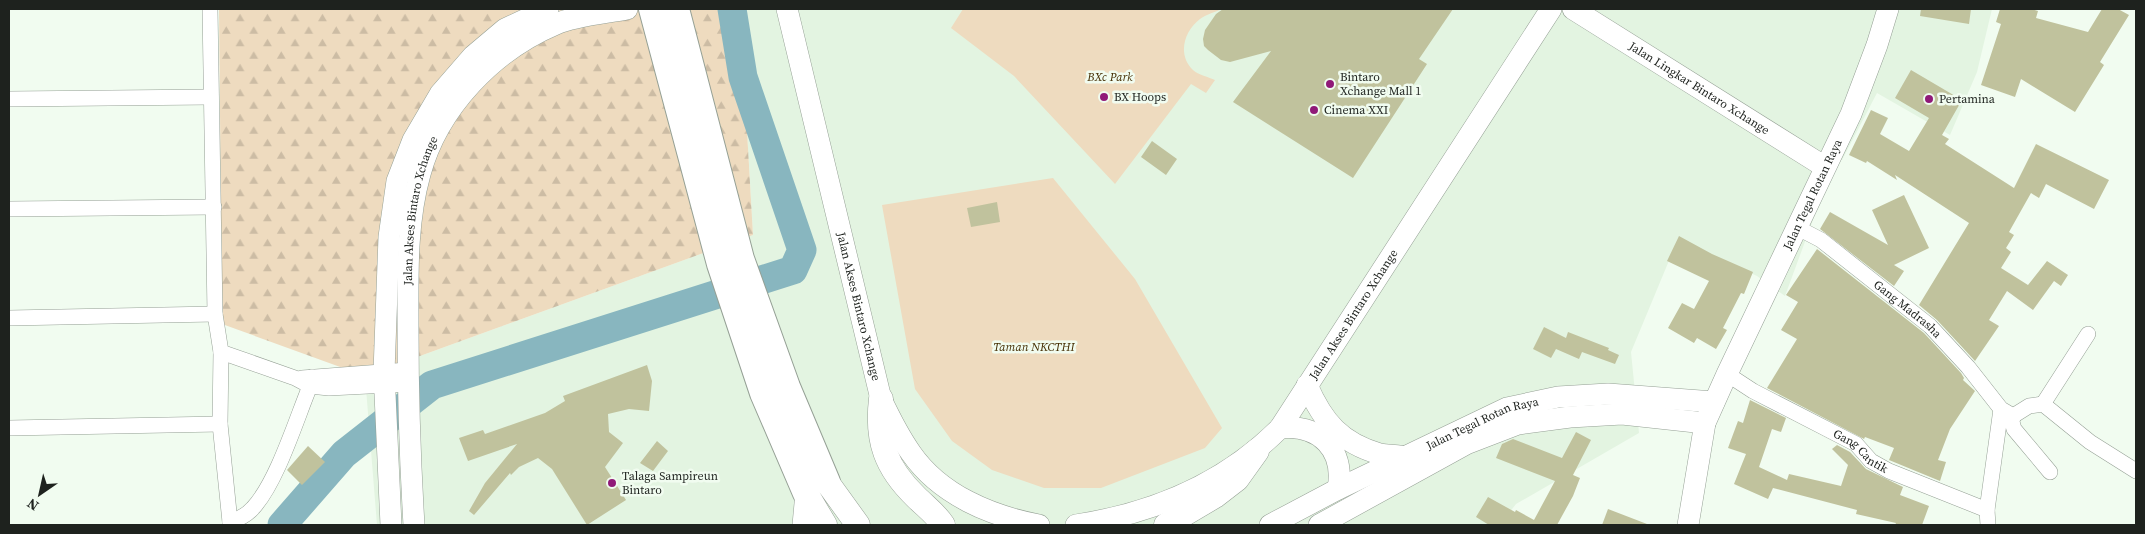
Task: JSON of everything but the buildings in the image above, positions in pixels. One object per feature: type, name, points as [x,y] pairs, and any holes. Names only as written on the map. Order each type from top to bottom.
[{"type":"highway","points":[[666,20],[731,262],[751,322],[763,393],[816,488]]},
{"type":"main road","name":"Jalan Akses Bintaro Xchange","points":[[391,525],[385,384],[389,237],[397,181],[413,140],[440,94],[473,56],[505,29],[548,9]]},
{"type":"main road","name":"Jalan Akses Bintaro Xchange","points":[[414,525],[408,382],[408,248],[420,172],[434,138],[454,104],[486,68],[519,44],[557,23],[627,9]]},
{"type":"main road","name":"Jalan Akses Bintaro Xchange","points":[[787,9],[881,400],[895,428],[912,455],[945,487],[976,506],[1012,520],[1039,525]]},
{"type":"main road","name":"Jalan Akses Bintaro Xchange","points":[[1076,525],[1126,516],[1191,491],[1216,479],[1257,451],[1280,428],[1552,9]]},
{"type":"main road","name":"Jalan Lingkar Bintaro Xchange","points":[[1573,9],[1825,167]]},
{"type":"main road","name":"Jalan Tegal Rotan Raya","points":[[1688,525],[1705,423],[1851,114],[1878,45],[1888,9]]},
{"type":"main road","points":[[1307,386],[1316,407],[1330,426],[1346,439],[1365,449],[1409,465]]},
{"type":"main road","name":"Jalan Tegal Rotan Raya","points":[[1319,525],[1409,465],[1507,408],[1558,397],[1608,394],[1714,402]]},
{"type":"main road","points":[[881,400],[878,426],[883,450],[890,464],[907,488],[943,525]]},
{"type":"main road","name":"Jalan Tegal Rotan Raya","points":[[1270,525],[1338,489],[1409,465],[1518,424],[1570,417],[1622,414],[1705,423]]},
{"type":"main road","points":[[1280,428],[1303,428],[1323,438],[1333,451],[1339,467],[1338,489]]},
{"type":"main road","points":[[1166,525],[1215,496],[1237,479],[1257,451]]},
{"type":"main road","points":[[803,525],[816,488]]},
{"type":"main road","points":[[816,488],[825,525]]},
{"type":"main road","points":[[816,488],[858,525]]},
{"type":"street","points":[[210,9],[215,314],[221,352],[220,424],[230,524],[253,509],[274,476],[311,381]]},
{"type":"street","points":[[9,99],[211,97]]},
{"type":"street","points":[[9,209],[214,207]]},
{"type":"street","name":"Gang Madrasha","points":[[1796,227],[1821,240],[1930,326],[2007,412],[2014,429],[2050,472]]},
{"type":"street","points":[[9,318],[215,314]]},
{"type":"street","points":[[2043,404],[2088,334]]},
{"type":"street","points":[[221,352],[329,388],[408,382]]},
{"type":"street","name":"Gang Cantik","points":[[1727,374],[1753,391],[1856,444],[1871,461],[1987,510]]},
{"type":"street","points":[[1988,525],[1987,510],[2007,412],[2043,404],[2090,442],[2136,471]]},
{"type":"street","points":[[9,428],[220,424]]},
{"type":"shaded area","points":[[740,9],[1992,9],[1977,72],[1950,135],[1877,93],[1842,160],[1835,160],[1785,296],[1757,276],[1678,239],[1631,352],[1639,433],[1516,504],[1500,525],[377,525],[365,376],[753,235]]},
{"type":"green space","points":[[219,9],[740,9],[753,235],[365,376],[222,324]]},
{"type":"green space","name":"BXc Park","points":[[963,9],[1222,9],[1205,16],[1194,24],[1184,43],[1185,57],[1193,70],[1215,80],[1206,93],[1191,84],[1115,184],[1014,76],[951,28]]},
{"type":"green space","name":"Taman NKCTHI","points":[[1053,178],[1135,279],[1222,428],[1205,448],[1101,488],[1044,488],[992,470],[952,441],[915,389],[882,205]]},
{"type":"waterway","points":[[282,525],[344,454],[432,385],[793,270],[802,250],[743,77],[732,9]]},
{"type":"place","name":"Bintaro Xchange Mall 1","points":[[1330,84]]},
{"type":"place","name":"BX Hoops","points":[[1104,97]]},
{"type":"place","name":"Pertamina","points":[[1929,99]]},
{"type":"place","name":"Cinema XXI","points":[[1314,110]]},
{"type":"place","name":"Talaga Sampireun Bintaro","points":[[612,483]]}]
